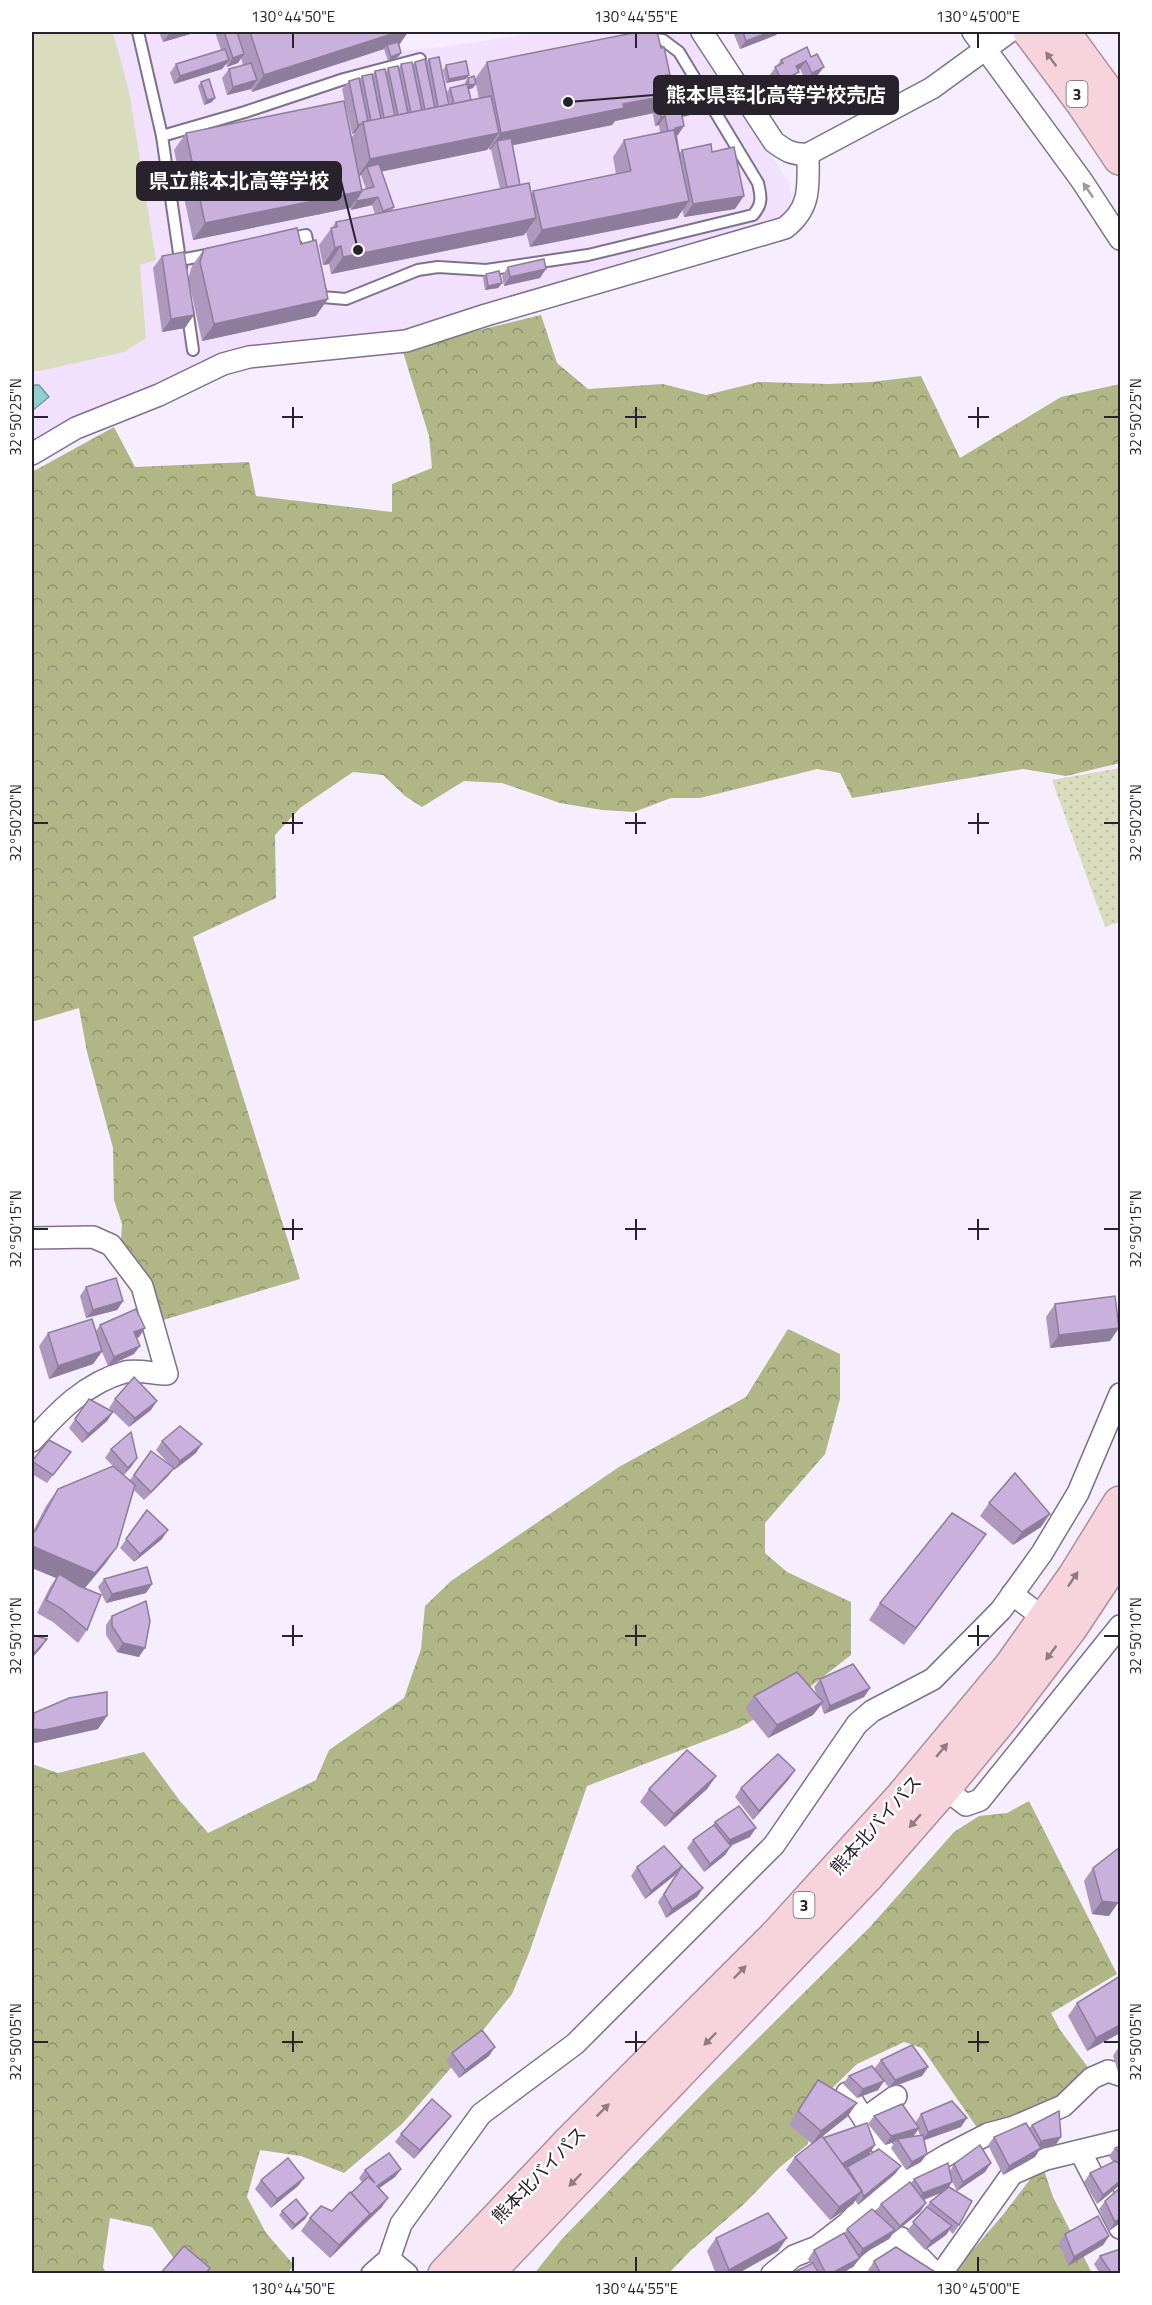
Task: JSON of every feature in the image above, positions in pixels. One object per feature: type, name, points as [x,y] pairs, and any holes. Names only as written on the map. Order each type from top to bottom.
[{"type":"highway","name":"3","points":[[1030,32],[1083,103],[1120,158]]},
{"type":"highway","name":"3","points":[[1063,32],[1120,110]]},
{"type":"highway","name":"熊本北バイパス","points":[[445,2274],[568,2144],[776,1936],[902,1797],[1011,1666],[1075,1576],[1120,1503]]},
{"type":"highway","name":"熊本北バイパス","points":[[486,2274],[868,1875],[944,1788],[1038,1671],[1071,1627],[1120,1553]]},
{"type":"street","points":[[702,32],[774,142],[787,152],[798,155],[808,154],[932,88],[1009,32]]},
{"type":"street","points":[[973,32],[1120,239]]},
{"type":"street","points":[[32,454],[76,428],[159,395],[223,364],[249,357],[406,341],[486,315],[785,228],[803,209],[808,181],[808,154]]},
{"type":"street","points":[[32,1238],[93,1237],[111,1245],[142,1286],[167,1374],[126,1372],[95,1385],[67,1403],[32,1441]]},
{"type":"street","points":[[372,2274],[389,2259],[401,2224],[482,2114],[576,2044],[774,1845],[857,1724],[872,1711],[933,1679],[1001,1610],[1042,1553],[1078,1493],[1120,1394]]},
{"type":"street","points":[[1012,1594],[1045,1619]]},
{"type":"street","points":[[944,1788],[966,1805],[980,1800],[1120,1626]]},
{"type":"street","points":[[772,2274],[794,2256],[818,2247],[848,2223],[867,2203],[947,2155],[988,2134],[1014,2127],[1063,2106],[1092,2078],[1100,2074],[1108,2071],[1120,2075]]},
{"type":"street","points":[[847,2093],[904,2180]]},
{"type":"street","points":[[864,2119],[896,2096]]},
{"type":"street","points":[[941,2274],[1012,2174],[1046,2159],[1120,2141]]},
{"type":"street","points":[[1080,2151],[1120,2228]]},
{"type":"street","points":[[857,2274],[901,2238],[936,2274]]},
{"type":"street","points":[[389,2259],[407,2274]]},
{"type":"lane","points":[[138,32],[147,62],[162,136],[193,350]]},
{"type":"lane","points":[[633,40],[663,36]]},
{"type":"lane","points":[[658,55],[663,36]]},
{"type":"lane","points":[[272,242],[306,236],[322,297],[346,299],[417,270],[438,267],[486,270],[546,262],[588,255],[753,215],[762,200],[758,183],[679,52],[663,36]]},
{"type":"lane","points":[[162,136],[245,112],[344,79],[420,59]]},
{"type":"lane","points":[[663,78],[670,113],[709,103]]},
{"type":"lane","points":[[741,219],[746,240]]},
{"type":"lane","points":[[180,260],[225,251]]},
{"type":"shaded area","points":[[32,32],[397,32],[402,50],[428,49],[543,32],[689,32],[788,181],[792,197],[788,209],[779,218],[766,225],[402,334],[258,349],[32,445]]},
{"type":"shaded area","points":[[32,32],[113,32],[129,91],[156,260],[140,265],[146,338],[124,352],[40,371],[32,371]]},
{"type":"shaded area","points":[[32,385],[39,385],[49,397],[32,411]]},
{"type":"shaded area","points":[[1120,768],[1120,922],[1105,927],[1052,780]]},
{"type":"green space","points":[[541,315],[557,363],[588,389],[663,384],[706,395],[759,382],[828,384],[921,376],[960,458],[1061,397],[1120,384],[1120,763],[1066,776],[1023,769],[852,798],[840,773],[817,769],[700,798],[671,798],[634,812],[602,810],[560,803],[502,783],[464,781],[422,807],[405,796],[383,775],[353,772],[300,808],[275,835],[276,898],[193,937],[300,1279],[153,1323],[120,1257],[122,1224],[114,1200],[113,1148],[87,1052],[79,1008],[32,1022],[32,472],[114,427],[135,467],[249,462],[256,496],[392,512],[392,484],[432,468],[429,436],[402,349]]},
{"type":"green space","points":[[788,1329],[840,1354],[840,1399],[825,1454],[765,1523],[765,1553],[787,1572],[851,1602],[851,1655],[806,1690],[739,1728],[587,1786],[529,1953],[512,1994],[402,2124],[344,2173],[301,2156],[260,2150],[247,2197],[266,2233],[294,2265],[288,2273],[184,2273],[152,2227],[110,2218],[103,2267],[106,2273],[34,2273],[32,2268],[32,1764],[58,1773],[144,1752],[180,1801],[208,1833],[316,1780],[329,1750],[404,1698],[421,1649],[425,1606],[451,1581],[619,1467],[746,1397]]},
{"type":"green space","points":[[1029,1801],[1117,1974],[1051,2013],[1060,2030],[1090,2070],[1047,2109],[980,2132],[922,2048],[904,2042],[857,2064],[825,2095],[810,2124],[808,2144],[779,2168],[744,2204],[690,2251],[669,2273],[534,2274],[561,2240],[711,2085],[870,1927],[954,1832],[979,1816],[1007,1813]]},
{"type":"green space","points":[[1035,2173],[1045,2173],[1053,2197],[1092,2273],[952,2274],[1002,2216]]},
{"type":"building","points":[[224,32],[237,32],[244,54],[233,58]]},
{"type":"building","points":[[250,32],[398,32],[264,75]]},
{"type":"building","points":[[638,32],[657,32],[661,48],[664,47],[670,75],[666,75],[670,95],[623,104],[624,108],[501,133],[487,62]]},
{"type":"building","points":[[743,32],[770,32],[746,41]]},
{"type":"building","points":[[398,42],[401,53],[391,57],[387,45]]},
{"type":"building","points":[[807,47],[811,57],[817,54],[824,67],[812,73],[806,61],[796,66],[799,72],[793,75],[796,81],[785,87],[775,67],[783,63],[781,60]]},
{"type":"building","points":[[225,49],[229,60],[180,76],[176,64]]},
{"type":"building","points":[[439,57],[449,105],[438,107],[429,59]]},
{"type":"building","points":[[425,59],[435,108],[425,110],[415,62]]},
{"type":"building","points":[[466,61],[469,75],[449,79],[446,65]]},
{"type":"building","points":[[412,62],[422,111],[411,113],[401,64]]},
{"type":"building","points":[[251,63],[257,80],[233,87],[229,69]]},
{"type":"building","points":[[398,66],[408,113],[398,115],[388,68]]},
{"type":"building","points":[[385,69],[395,116],[384,118],[375,71]]},
{"type":"building","points":[[372,74],[381,119],[371,121],[362,76]]},
{"type":"building","points":[[474,76],[476,84],[469,85],[468,78]]},
{"type":"building","points":[[359,78],[368,121],[358,125],[349,81]]},
{"type":"building","points":[[209,79],[215,98],[207,100],[201,82]]},
{"type":"building","points":[[467,84],[471,100],[454,104],[450,88]]},
{"type":"building","points":[[491,96],[499,133],[370,159],[363,122]]},
{"type":"building","points":[[344,101],[362,191],[205,223],[186,133]]},
{"type":"building","points":[[671,103],[673,113],[681,111],[684,126],[675,128],[681,164],[674,130],[668,131],[665,116],[661,117],[659,105]]},
{"type":"building","points":[[674,130],[689,201],[542,230],[533,191],[631,171],[624,140]]},
{"type":"building","points":[[511,138],[520,185],[507,187],[497,141]]},
{"type":"building","points":[[711,144],[712,152],[734,147],[744,196],[693,204],[682,150]]},
{"type":"building","points":[[379,164],[394,207],[383,211],[378,197],[356,200],[362,190],[374,187],[367,167]]},
{"type":"building","points":[[529,183],[536,218],[343,257],[341,246],[335,248],[331,228],[337,227],[336,222]]},
{"type":"building","points":[[297,228],[301,244],[316,240],[328,299],[214,324],[200,262],[204,249]]},
{"type":"building","points":[[184,252],[194,315],[171,319],[162,256]]},
{"type":"building","points":[[544,259],[546,269],[510,277],[508,267]]},
{"type":"building","points":[[499,271],[502,283],[488,286],[486,274]]},
{"type":"building","points":[[116,1278],[123,1301],[93,1310],[86,1287]]},
{"type":"building","points":[[1115,1296],[1119,1328],[1059,1335],[1055,1304]]},
{"type":"building","points":[[136,1309],[145,1328],[134,1332],[140,1346],[114,1357],[100,1325]]},
{"type":"building","points":[[92,1319],[102,1351],[58,1366],[48,1333]]},
{"type":"building","points":[[134,1377],[157,1401],[135,1418],[115,1399]]},
{"type":"building","points":[[89,1399],[113,1412],[88,1434],[75,1419]]},
{"type":"building","points":[[180,1426],[202,1444],[180,1461],[162,1441]]},
{"type":"building","points":[[131,1432],[137,1458],[128,1468],[111,1449]]},
{"type":"building","points":[[49,1440],[71,1452],[53,1475],[32,1461]]},
{"type":"building","points":[[151,1451],[174,1468],[151,1492],[134,1475]]},
{"type":"building","points":[[113,1466],[135,1485],[117,1547],[95,1573],[32,1546],[32,1534],[58,1489]]},
{"type":"building","points":[[1015,1473],[1050,1514],[1022,1532],[989,1503]]},
{"type":"building","points":[[147,1510],[168,1530],[140,1554],[126,1539]]},
{"type":"building","points":[[952,1513],[986,1534],[916,1628],[880,1603]]},
{"type":"building","points":[[147,1567],[152,1584],[112,1594],[104,1579]]},
{"type":"building","points":[[59,1574],[101,1595],[87,1630],[62,1609],[46,1600]]},
{"type":"building","points":[[146,1601],[150,1621],[145,1648],[123,1643],[112,1626],[112,1616]]},
{"type":"building","points":[[32,1635],[47,1639],[32,1656]]},
{"type":"building","points":[[853,1664],[870,1688],[830,1706],[820,1679]]},
{"type":"building","points":[[797,1672],[823,1702],[777,1725],[754,1696]]},
{"type":"building","points":[[107,1692],[107,1716],[44,1730],[33,1729],[34,1713],[69,1698]]},
{"type":"building","points":[[687,1750],[716,1776],[674,1814],[649,1789]]},
{"type":"building","points":[[778,1754],[795,1770],[759,1811],[741,1788]]},
{"type":"building","points":[[739,1806],[756,1828],[730,1840],[715,1822]]},
{"type":"building","points":[[714,1825],[731,1846],[710,1864],[693,1840]]},
{"type":"building","points":[[664,1846],[682,1866],[651,1891],[637,1867]]},
{"type":"building","points":[[1120,1847],[1120,1899],[1118,1903],[1102,1901],[1093,1868]]},
{"type":"building","points":[[682,1866],[703,1888],[672,1909],[664,1894]]},
{"type":"building","points":[[1120,1976],[1120,2025],[1096,2038],[1077,2003]]},
{"type":"building","points":[[482,2030],[495,2047],[465,2070],[452,2053]]},
{"type":"building","points":[[912,2045],[928,2067],[895,2080],[881,2060]]},
{"type":"building","points":[[872,2066],[884,2081],[863,2089],[849,2076]]},
{"type":"building","points":[[818,2080],[857,2103],[821,2131],[798,2111]]},
{"type":"building","points":[[432,2099],[451,2116],[420,2150],[401,2134]]},
{"type":"building","points":[[952,2101],[967,2118],[928,2132],[921,2114]]},
{"type":"building","points":[[902,2104],[919,2128],[891,2136],[874,2116]]},
{"type":"building","points":[[1059,2111],[1061,2137],[1041,2141],[1032,2125]]},
{"type":"building","points":[[867,2123],[875,2145],[842,2164],[823,2138]]},
{"type":"building","points":[[1026,2123],[1041,2148],[1009,2166],[994,2137]]},
{"type":"building","points":[[923,2135],[927,2154],[912,2162],[897,2139]]},
{"type":"building","points":[[822,2136],[862,2191],[839,2207],[795,2157]]},
{"type":"building","points":[[980,2145],[991,2163],[963,2182],[954,2164]]},
{"type":"building","points":[[879,2149],[901,2166],[864,2196],[847,2167]]},
{"type":"building","points":[[389,2153],[401,2169],[377,2186],[388,2198],[367,2218],[370,2214],[351,2193],[368,2177],[375,2183],[365,2170]]},
{"type":"building","points":[[288,2158],[304,2178],[277,2199],[261,2180]]},
{"type":"building","points":[[1115,2161],[1120,2164],[1120,2181],[1103,2195],[1090,2173]]},
{"type":"building","points":[[948,2163],[952,2182],[923,2193],[914,2179]]},
{"type":"building","points":[[910,2182],[926,2203],[900,2226],[881,2204]]},
{"type":"building","points":[[949,2187],[972,2201],[959,2225],[930,2202]]},
{"type":"building","points":[[1120,2188],[1120,2218],[1115,2222],[1105,2201]]},
{"type":"building","points":[[350,2192],[370,2214],[339,2245],[310,2218],[321,2206],[332,2211]]},
{"type":"building","points":[[296,2199],[308,2214],[295,2225],[282,2211]]},
{"type":"building","points":[[927,2207],[952,2226],[931,2241],[913,2222]]},
{"type":"building","points":[[872,2209],[895,2230],[863,2249],[847,2229]]},
{"type":"building","points":[[768,2213],[787,2238],[729,2270],[716,2238]]},
{"type":"building","points":[[1098,2216],[1109,2236],[1074,2257],[1065,2234]]},
{"type":"building","points":[[844,2233],[860,2258],[826,2274],[814,2250]]},
{"type":"building","points":[[184,2246],[210,2268],[205,2274],[160,2274]]},
{"type":"building","points":[[896,2247],[935,2272],[933,2274],[881,2274],[874,2261]]},
{"type":"building","points":[[1120,2249],[1120,2274],[1112,2274],[1100,2256]]},
{"type":"building","points":[[813,2263],[819,2274],[790,2274]]},
{"type":"place","name":"熊本県率北高等学校売店","points":[[568,102]]},
{"type":"place","name":"県立熊本北高等学校","points":[[358,250]]}]
